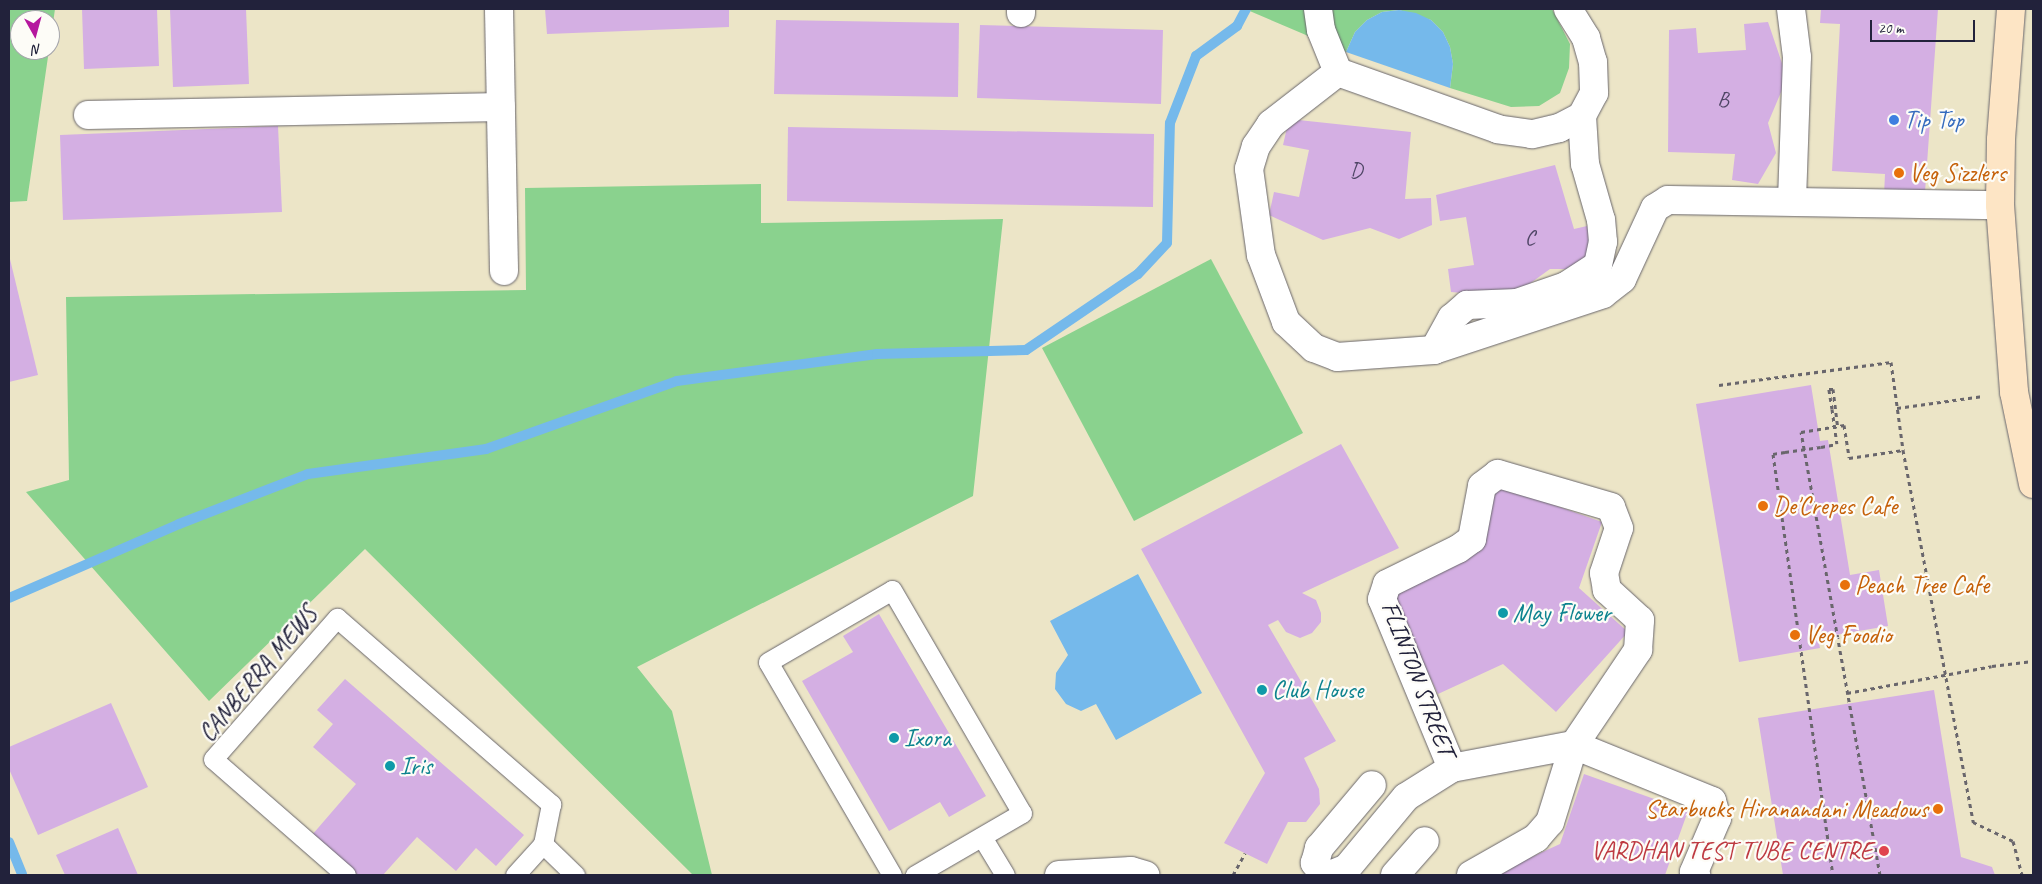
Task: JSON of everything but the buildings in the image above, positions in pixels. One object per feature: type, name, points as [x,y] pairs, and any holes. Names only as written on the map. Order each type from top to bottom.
[{"type":"main road","points":[[2011,9],[2001,140],[2000,205],[2014,392],[2033,484]]},
{"type":"street","points":[[499,9],[504,271]]},
{"type":"street","points":[[1318,9],[1321,30],[1338,72],[1498,129],[1532,134],[1559,128],[1582,116]]},
{"type":"street","points":[[1434,350],[1452,318],[1467,305],[1517,303],[1566,286],[1598,265],[1603,242],[1601,220],[1585,164],[1582,116],[1594,93],[1593,62],[1586,38],[1568,9]]},
{"type":"street","points":[[1791,9],[1797,57],[1792,200]]},
{"type":"street","points":[[1338,72],[1271,124],[1256,146],[1249,169],[1261,255],[1286,322],[1314,348],[1337,357],[1434,350],[1614,288],[1622,279],[1655,208],[1663,202],[1792,200],[1916,206],[2000,205]]},
{"type":"street","points":[[88,115],[501,106]]},
{"type":"street","name":"FLINTON STREET","points":[[1452,768],[1382,599],[1387,584],[1458,549],[1472,538],[1482,486],[1498,474],[1611,507],[1619,528],[1604,573],[1607,590],[1640,620],[1638,650],[1574,745],[1550,822],[1536,838],[1471,875]]},
{"type":"street","points":[[1574,745],[1712,801],[1717,818],[1694,872],[1696,875]]},
{"type":"street","name":"FLINTON STREET","points":[[1330,875],[1347,868],[1406,797],[1452,768],[1574,745]]},
{"type":"street","points":[[1325,875],[1316,863],[1319,848],[1372,784]]},
{"type":"street","points":[[1395,875],[1425,841]]},
{"type":"street","points":[[1058,875],[1131,871],[1145,875]]},
{"type":"lane","points":[[892,875],[768,662],[892,590],[1022,814],[915,875]]},
{"type":"lane","name":"CANBERRA MEWS","points":[[346,875],[212,759],[337,618],[551,804],[543,844]]},
{"type":"lane","points":[[982,836],[1005,875]]},
{"type":"lane","points":[[515,875],[543,844],[575,875]]},
{"type":"path","points":[[1719,385],[1891,362],[1903,450],[1973,822],[2013,841],[2022,875]]},
{"type":"path","points":[[1833,875],[1773,454],[1837,444],[1829,389],[1833,389],[1838,427]]},
{"type":"path","points":[[1897,408],[2014,392]]},
{"type":"path","points":[[1880,875],[1801,432],[1844,426],[1850,458],[1903,450]]},
{"type":"path","points":[[1847,693],[2033,661]]},
{"type":"path","points":[[1233,875],[1245,853]]},
{"type":"green space","points":[[9,9],[55,9],[10,10],[10,60],[48,60],[27,201],[9,202]]},
{"type":"green space","points":[[1245,9],[1552,9],[1570,44],[1569,68],[1560,93],[1539,106],[1511,107],[1450,88],[1453,64],[1450,47],[1443,32],[1431,20],[1399,10],[1382,12],[1367,20],[1355,32],[1346,52]]},
{"type":"green space","points":[[761,184],[761,223],[1003,219],[973,496],[637,667],[672,711],[712,875],[693,875],[365,549],[209,701],[26,492],[69,480],[66,297],[526,290],[525,188]]},
{"type":"green space","points":[[1211,259],[1303,433],[1134,521],[1042,348]]},
{"type":"water","points":[[1399,10],[1416,13],[1431,20],[1443,32],[1450,47],[1453,64],[1450,88],[1346,52],[1355,32],[1367,20],[1382,12]]},
{"type":"water","points":[[1138,574],[1202,693],[1116,740],[1096,704],[1081,711],[1066,704],[1055,689],[1056,673],[1068,655],[1050,621]]},
{"type":"waterway","points":[[9,598],[179,524],[308,474],[486,449],[677,381],[877,354],[1026,350],[1138,274],[1167,243],[1170,123],[1196,56],[1237,26],[1246,9]]},
{"type":"waterway","points":[[9,842],[22,875]]},
{"type":"place","name":"Tip Top","points":[[1894,120]]},
{"type":"place","name":"Veg Sizzlers","points":[[1899,173]]},
{"type":"place","name":"De'Crepes Cafe","points":[[1763,506]]},
{"type":"place","name":"Peach Tree Cafe","points":[[1845,585]]},
{"type":"place","name":"May Flower","points":[[1503,613]]},
{"type":"place","name":"Veg Foodio","points":[[1795,635]]},
{"type":"place","name":"Club House","points":[[1262,690]]},
{"type":"place","name":"Ixora","points":[[894,738]]},
{"type":"place","name":"Iris","points":[[390,766]]},
{"type":"place","name":"Starbucks Hiranandani Meadows","points":[[1938,809]]},
{"type":"place","name":"VARDHAN TEST TUBE CENTRE","points":[[1884,851]]}]
